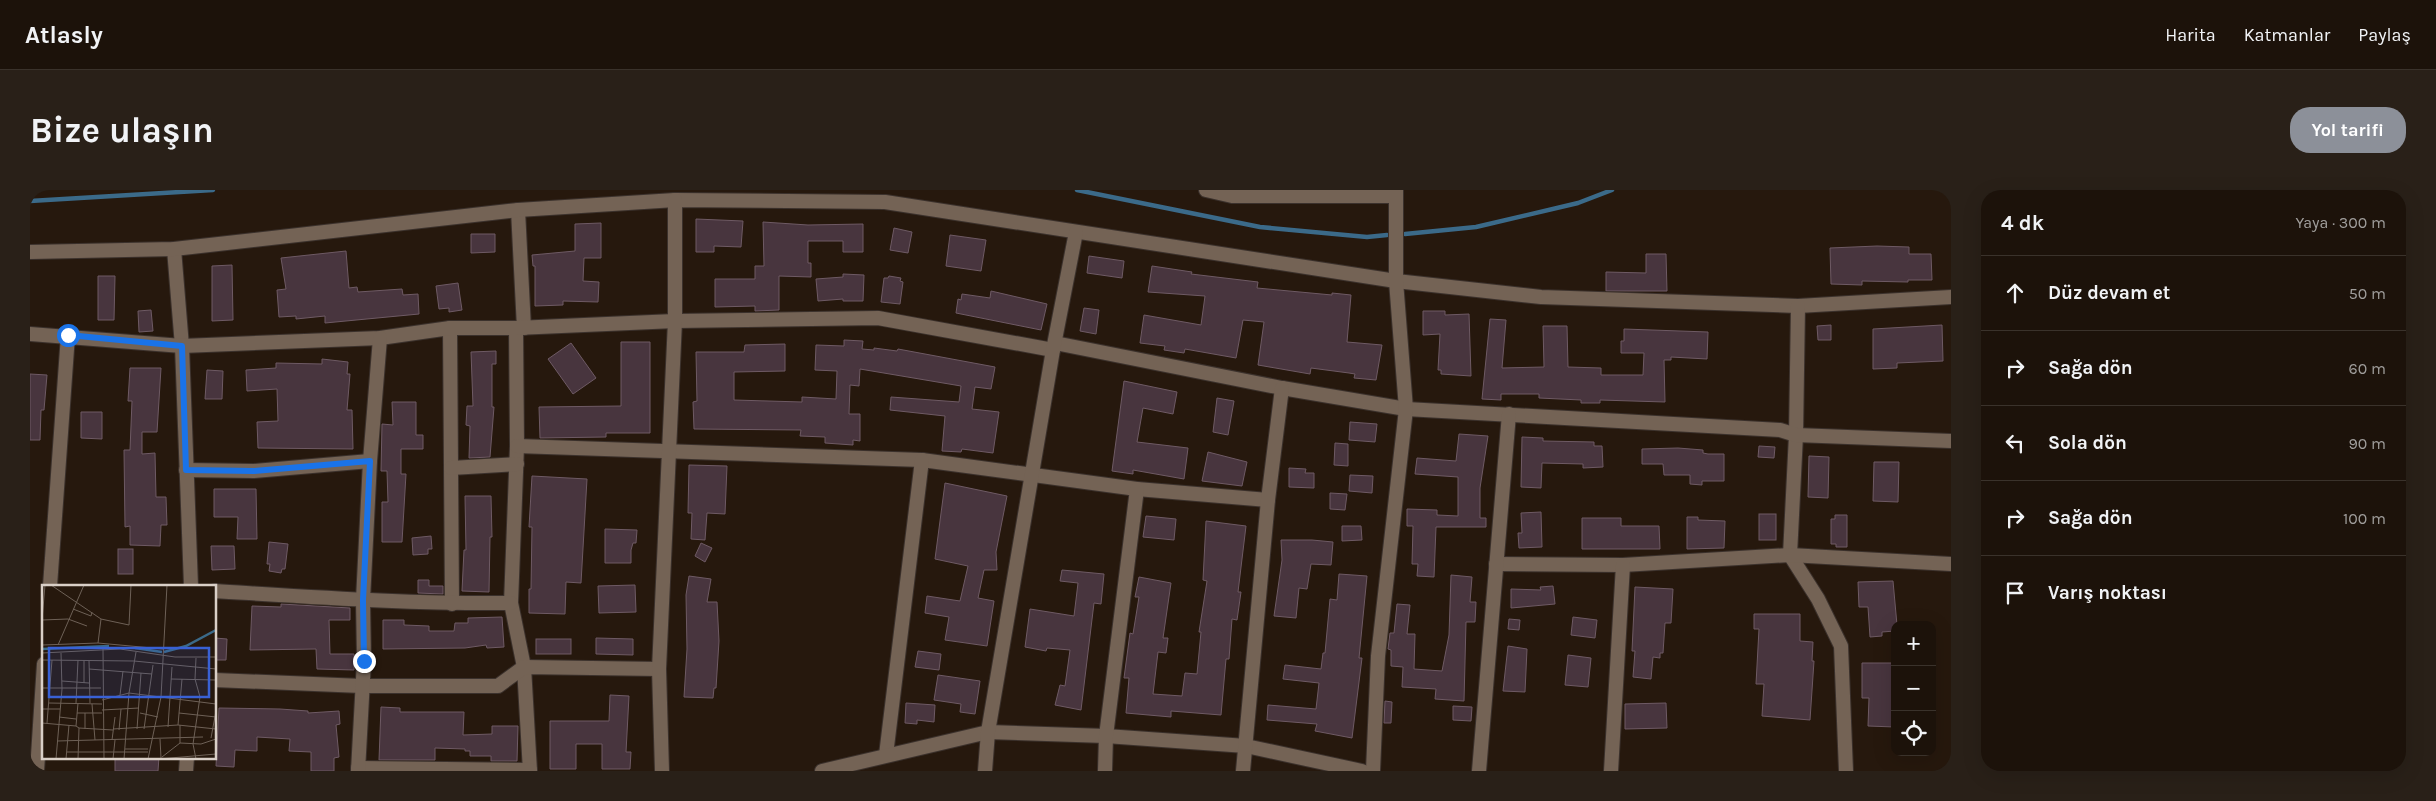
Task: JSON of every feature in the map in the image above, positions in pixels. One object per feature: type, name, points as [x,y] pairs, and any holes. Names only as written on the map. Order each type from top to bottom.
[{"type":"street","points":[[1206,190],[1232,196],[1396,193],[1396,282],[1406,409],[1378,656],[1372,771]]},
{"type":"street","points":[[662,771],[659,669],[675,321],[675,200]]},
{"type":"street","points":[[30,252],[174,249],[518,210],[675,200],[885,202],[1396,282],[1541,298],[1798,306],[1951,297]]},
{"type":"street","points":[[380,338],[370,461],[363,600],[364,661],[358,769],[530,770],[524,667],[512,603],[520,328],[518,210]]},
{"type":"street","points":[[985,771],[988,732],[1054,346],[1076,232]]},
{"type":"street","points":[[174,249],[182,346],[191,585]]},
{"type":"street","points":[[1798,306],[1796,435],[1790,555],[1818,599],[1841,646],[1846,771]]},
{"type":"street","points":[[30,334],[68,335],[182,346],[380,338],[450,328],[520,328],[675,321],[878,318],[1054,346],[1406,409],[1780,430],[1796,435],[1951,441]]},
{"type":"street","points":[[450,328],[452,604]]},
{"type":"street","points":[[50,585],[68,335]]},
{"type":"street","points":[[1243,771],[1268,500],[1282,388]]},
{"type":"street","points":[[1479,771],[1509,414]]},
{"type":"street","points":[[517,446],[922,460],[1033,473],[1137,489],[1268,500]]},
{"type":"street","points":[[886,755],[922,460]]},
{"type":"street","points":[[186,470],[254,471],[370,461]]},
{"type":"street","points":[[451,468],[516,464]]},
{"type":"street","points":[[1105,771],[1106,736],[1137,489]]},
{"type":"street","points":[[1496,564],[1623,565],[1790,555],[1951,564]]},
{"type":"street","points":[[1611,771],[1623,565]]},
{"type":"street","points":[[216,591],[452,604],[512,603]]},
{"type":"street","points":[[216,680],[362,686],[498,686],[524,667],[659,669]]},
{"type":"street","points":[[37,771],[42,700]]},
{"type":"street","points":[[822,771],[988,732],[1106,736],[1246,746],[1362,771]]},
{"type":"street","points":[[186,771],[187,758]]},
{"type":"building","points":[[696,219],[743,221],[741,247],[714,246],[714,252],[696,252]]},
{"type":"building","points":[[763,222],[808,225],[863,224],[863,252],[843,252],[843,241],[808,241],[808,263],[811,263],[811,277],[779,276],[779,310],[755,311],[755,306],[715,307],[715,279],[755,279],[755,266],[764,266]]},
{"type":"building","points":[[601,223],[601,258],[584,258],[583,281],[599,282],[598,302],[563,301],[563,305],[535,306],[535,266],[533,266],[532,255],[575,251],[575,224]]},
{"type":"building","points":[[894,228],[912,232],[908,253],[890,250]]},
{"type":"building","points":[[471,234],[495,234],[495,252],[471,253]]},
{"type":"building","points":[[950,235],[986,240],[981,271],[946,266]]},
{"type":"building","points":[[1909,247],[1909,254],[1931,254],[1932,280],[1908,280],[1908,282],[1862,281],[1862,285],[1831,284],[1830,248]]},
{"type":"building","points":[[346,251],[349,288],[357,287],[358,292],[402,289],[403,295],[418,294],[419,314],[325,323],[325,316],[296,319],[296,316],[279,317],[277,290],[286,289],[281,258]]},
{"type":"building","points":[[1646,254],[1666,254],[1667,291],[1606,291],[1606,272],[1646,273]]},
{"type":"building","points":[[1089,256],[1124,261],[1122,278],[1087,273]]},
{"type":"building","points":[[232,265],[233,320],[212,321],[212,266]]},
{"type":"building","points":[[1152,266],[1192,272],[1191,274],[1258,282],[1257,288],[1351,295],[1347,342],[1382,345],[1376,380],[1354,378],[1355,374],[1311,368],[1310,374],[1258,365],[1264,322],[1243,320],[1236,358],[1185,349],[1184,353],[1164,350],[1165,346],[1140,343],[1144,315],[1201,325],[1205,296],[1148,292]]},
{"type":"building","points":[[843,274],[864,275],[863,301],[843,301],[843,299],[818,301],[816,279],[843,277]]},
{"type":"building","points":[[98,276],[115,276],[114,320],[98,320]]},
{"type":"building","points":[[889,276],[901,278],[900,281],[903,282],[900,304],[881,302],[884,278]]},
{"type":"building","points":[[458,283],[462,310],[449,312],[449,308],[439,309],[436,286]]},
{"type":"building","points":[[991,291],[1047,304],[1041,330],[956,313],[958,299],[961,300],[962,294],[990,298]]},
{"type":"building","points":[[1084,308],[1099,310],[1096,334],[1080,331]]},
{"type":"building","points":[[151,310],[153,331],[139,332],[138,311]]},
{"type":"building","points":[[1423,311],[1445,311],[1445,315],[1469,314],[1471,376],[1441,374],[1441,370],[1438,370],[1440,334],[1423,335]]},
{"type":"building","points":[[1490,319],[1506,320],[1502,368],[1544,367],[1543,326],[1567,326],[1568,367],[1601,368],[1601,375],[1643,375],[1644,353],[1621,353],[1624,329],[1708,332],[1707,359],[1671,357],[1671,360],[1664,360],[1665,402],[1600,400],[1600,403],[1581,403],[1581,400],[1539,398],[1539,394],[1501,394],[1501,400],[1482,399]]},
{"type":"building","points":[[1831,325],[1831,340],[1818,340],[1817,326]]},
{"type":"building","points":[[1942,325],[1943,361],[1897,363],[1897,368],[1873,369],[1873,329]]},
{"type":"building","points":[[844,340],[863,341],[862,349],[874,350],[874,348],[897,351],[898,349],[995,367],[991,389],[975,387],[972,409],[999,412],[993,453],[962,449],[961,452],[942,451],[945,416],[890,410],[891,397],[959,402],[961,386],[860,369],[859,386],[850,385],[849,414],[860,414],[860,441],[853,440],[853,445],[825,443],[825,437],[800,436],[801,430],[694,429],[693,402],[697,401],[696,352],[744,352],[745,345],[785,344],[785,371],[734,372],[734,400],[802,402],[802,397],[836,399],[837,371],[815,370],[816,345],[844,346]]},
{"type":"building","points":[[621,342],[650,342],[650,433],[606,433],[606,437],[540,438],[539,407],[621,406]]},
{"type":"building","points":[[571,343],[596,378],[573,394],[548,359]]},
{"type":"building","points":[[496,351],[496,364],[492,364],[492,407],[494,407],[490,457],[469,458],[470,426],[466,425],[467,406],[473,406],[471,352]]},
{"type":"building","points":[[322,359],[348,362],[347,374],[350,374],[347,410],[352,410],[353,449],[258,448],[257,422],[278,421],[277,389],[247,391],[246,370],[276,368],[276,363],[322,364]]},
{"type":"building","points":[[130,368],[161,368],[157,432],[142,432],[142,454],[155,453],[156,497],[166,497],[167,525],[161,525],[160,546],[130,545],[130,526],[125,527],[124,450],[130,450],[132,401],[128,401]]},
{"type":"building","points":[[207,370],[223,371],[222,399],[205,399]]},
{"type":"building","points":[[30,374],[47,375],[44,410],[41,410],[40,440],[30,440]]},
{"type":"building","points":[[1124,381],[1177,392],[1173,414],[1143,408],[1137,442],[1188,448],[1184,479],[1133,470],[1133,474],[1112,471]]},
{"type":"building","points":[[1217,398],[1234,401],[1228,435],[1213,432]]},
{"type":"building","points":[[392,402],[416,402],[416,435],[423,435],[423,449],[401,449],[401,474],[406,474],[402,542],[382,542],[382,502],[388,502],[387,471],[381,471],[382,424],[393,425]]},
{"type":"building","points":[[81,412],[102,412],[102,439],[81,438]]},
{"type":"building","points":[[1350,422],[1377,424],[1375,442],[1349,440]]},
{"type":"building","points":[[1459,434],[1488,436],[1480,488],[1480,518],[1486,518],[1486,527],[1436,527],[1434,577],[1417,576],[1418,564],[1412,564],[1413,526],[1407,526],[1407,509],[1437,510],[1437,515],[1458,516],[1458,477],[1415,474],[1417,458],[1456,461]]},
{"type":"building","points":[[1522,437],[1543,438],[1543,441],[1594,442],[1594,446],[1602,446],[1603,467],[1583,468],[1583,464],[1542,463],[1541,488],[1521,487]]},
{"type":"building","points":[[1335,443],[1348,444],[1348,466],[1334,465]]},
{"type":"building","points":[[1759,446],[1775,447],[1774,458],[1758,457]]},
{"type":"building","points":[[1678,448],[1703,450],[1703,453],[1708,454],[1724,454],[1724,481],[1702,481],[1702,485],[1690,484],[1690,475],[1664,475],[1663,464],[1642,464],[1642,449]]},
{"type":"building","points":[[1208,452],[1247,462],[1242,486],[1202,481]]},
{"type":"building","points":[[1809,456],[1829,457],[1828,498],[1808,497]]},
{"type":"building","points":[[1874,462],[1899,462],[1898,502],[1873,501]]},
{"type":"building","points":[[689,465],[727,466],[725,514],[707,513],[705,540],[691,539],[692,513],[688,513]]},
{"type":"building","points":[[1289,468],[1306,469],[1305,473],[1314,473],[1314,488],[1289,487]]},
{"type":"building","points":[[1350,475],[1373,476],[1372,493],[1349,491]]},
{"type":"building","points":[[532,476],[587,479],[581,583],[566,582],[565,614],[529,613],[532,527],[529,527]]},
{"type":"building","points":[[945,483],[1007,496],[996,552],[997,570],[984,570],[978,598],[994,601],[987,646],[945,640],[949,617],[925,613],[927,596],[960,601],[968,566],[935,559]]},
{"type":"building","points":[[214,489],[256,489],[257,539],[237,539],[238,517],[214,517]]},
{"type":"building","points":[[1330,493],[1347,494],[1345,510],[1330,509]]},
{"type":"building","points":[[465,496],[491,496],[492,537],[490,537],[489,592],[462,591],[464,550],[466,550]]},
{"type":"building","points":[[1541,512],[1542,547],[1519,548],[1518,533],[1522,533],[1521,513]]},
{"type":"building","points":[[1759,514],[1776,514],[1776,540],[1759,540]]},
{"type":"building","points":[[1835,515],[1847,515],[1847,547],[1836,547],[1836,544],[1831,544],[1831,519],[1835,519]]},
{"type":"building","points":[[1146,516],[1176,519],[1174,540],[1143,537]]},
{"type":"building","points":[[1687,517],[1698,517],[1698,520],[1725,521],[1724,548],[1687,549]]},
{"type":"building","points":[[1582,518],[1621,518],[1621,526],[1659,526],[1660,549],[1582,549]]},
{"type":"building","points":[[1206,521],[1246,526],[1238,592],[1241,592],[1237,620],[1232,619],[1229,659],[1226,659],[1221,715],[1171,711],[1171,717],[1126,713],[1129,678],[1124,678],[1130,633],[1133,634],[1139,597],[1135,597],[1139,577],[1171,583],[1163,638],[1168,638],[1166,653],[1158,652],[1153,694],[1182,696],[1185,673],[1197,674],[1201,632],[1199,632],[1207,581],[1203,580]]},
{"type":"building","points":[[1342,526],[1361,526],[1362,540],[1342,541]]},
{"type":"building","points":[[605,529],[637,530],[636,543],[633,543],[631,550],[631,563],[605,563]]},
{"type":"building","points":[[431,536],[432,549],[428,549],[428,554],[413,555],[412,538]]},
{"type":"building","points":[[1281,540],[1333,542],[1331,565],[1311,564],[1307,589],[1299,588],[1296,618],[1274,616],[1282,560]]},
{"type":"building","points":[[269,542],[288,544],[285,569],[282,569],[281,573],[269,571],[270,564],[267,564]]},
{"type":"building","points":[[701,543],[712,548],[705,562],[695,556]]},
{"type":"building","points":[[211,546],[234,546],[235,569],[212,570]]},
{"type":"building","points":[[118,549],[133,549],[133,574],[118,574]]},
{"type":"building","points":[[1062,570],[1104,574],[1101,604],[1094,603],[1081,710],[1055,705],[1060,685],[1065,686],[1070,650],[1047,648],[1046,651],[1025,647],[1030,609],[1074,616],[1078,583],[1060,581]]},
{"type":"building","points":[[1339,574],[1367,576],[1359,658],[1362,658],[1352,738],[1315,731],[1317,724],[1267,720],[1268,705],[1316,709],[1319,683],[1283,679],[1285,665],[1321,669],[1323,653],[1325,653],[1330,599],[1337,600]]},
{"type":"building","points":[[1451,575],[1472,577],[1470,602],[1476,602],[1475,622],[1466,622],[1464,701],[1435,699],[1436,689],[1402,687],[1403,667],[1391,666],[1391,650],[1388,649],[1390,633],[1394,633],[1397,604],[1410,605],[1407,634],[1415,634],[1414,669],[1442,671],[1449,635]]},
{"type":"building","points":[[689,576],[711,579],[707,602],[717,602],[719,641],[716,688],[714,688],[713,698],[684,697],[687,649],[686,595]]},
{"type":"building","points":[[418,580],[429,580],[429,586],[443,586],[443,594],[418,593]]},
{"type":"building","points":[[1893,581],[1897,621],[1891,621],[1891,631],[1882,632],[1882,636],[1870,637],[1868,607],[1859,607],[1858,582]]},
{"type":"building","points":[[635,585],[636,612],[599,613],[598,586]]},
{"type":"building","points":[[1553,586],[1555,604],[1511,608],[1511,589],[1541,590],[1540,587]]},
{"type":"building","points":[[1635,587],[1673,589],[1671,623],[1665,623],[1663,653],[1660,653],[1660,658],[1653,657],[1651,679],[1633,677],[1635,651],[1632,651]]},
{"type":"building","points":[[281,604],[350,608],[350,620],[329,620],[330,654],[354,654],[354,670],[317,669],[316,649],[250,650],[252,606],[281,607]]},
{"type":"building","points":[[1754,614],[1800,614],[1800,641],[1813,642],[1812,661],[1814,661],[1810,720],[1762,716],[1764,684],[1756,684],[1759,629],[1754,629]]},
{"type":"building","points":[[502,617],[504,647],[487,648],[486,645],[465,648],[383,649],[383,620],[404,620],[404,625],[429,626],[429,631],[454,631],[455,623],[468,623],[468,618]]},
{"type":"building","points":[[1573,617],[1597,620],[1595,638],[1571,635]]},
{"type":"building","points":[[1509,619],[1520,620],[1519,630],[1508,629]]},
{"type":"building","points":[[216,638],[227,639],[226,660],[216,660]]},
{"type":"building","points":[[596,638],[633,639],[633,655],[596,654]]},
{"type":"building","points":[[536,639],[571,639],[571,654],[536,654]]},
{"type":"building","points":[[1508,646],[1527,649],[1525,692],[1503,691]]},
{"type":"building","points":[[918,651],[941,654],[939,670],[915,667]]},
{"type":"building","points":[[1568,655],[1591,658],[1588,687],[1565,685]]},
{"type":"building","points":[[1862,663],[1891,663],[1891,727],[1868,726],[1869,698],[1862,698]]},
{"type":"building","points":[[938,675],[980,681],[975,714],[960,712],[961,704],[934,700]]},
{"type":"building","points":[[610,695],[629,696],[626,752],[631,752],[630,769],[602,769],[602,744],[576,744],[576,769],[550,769],[550,721],[609,721]]},
{"type":"building","points":[[1385,701],[1392,702],[1391,723],[1384,723]]},
{"type":"building","points":[[906,703],[935,705],[934,722],[917,720],[917,724],[905,723]]},
{"type":"building","points":[[1666,703],[1667,728],[1625,729],[1625,704]]},
{"type":"building","points":[[1453,706],[1472,707],[1471,721],[1453,720]]},
{"type":"building","points":[[381,707],[400,708],[400,712],[464,712],[463,735],[492,734],[492,726],[518,726],[517,761],[491,761],[491,756],[470,756],[470,751],[465,751],[465,749],[435,748],[435,760],[379,760]]},
{"type":"building","points":[[219,708],[280,709],[308,711],[308,713],[339,711],[340,724],[336,725],[339,757],[334,758],[334,771],[311,771],[311,752],[289,751],[290,739],[257,737],[257,751],[235,750],[234,767],[216,766]]},
{"type":"building","points":[[115,758],[159,758],[158,771],[115,771]]},
{"type":"waterway","points":[[30,201],[213,190]]},
{"type":"waterway","points":[[1077,190],[1260,227],[1367,237],[1387,235]]},
{"type":"waterway","points":[[1405,234],[1476,227],[1578,203],[1612,190]]},
{"type":"route","points":[[68,335],[182,346],[186,470],[254,471],[370,461],[363,600],[364,661]]}]
